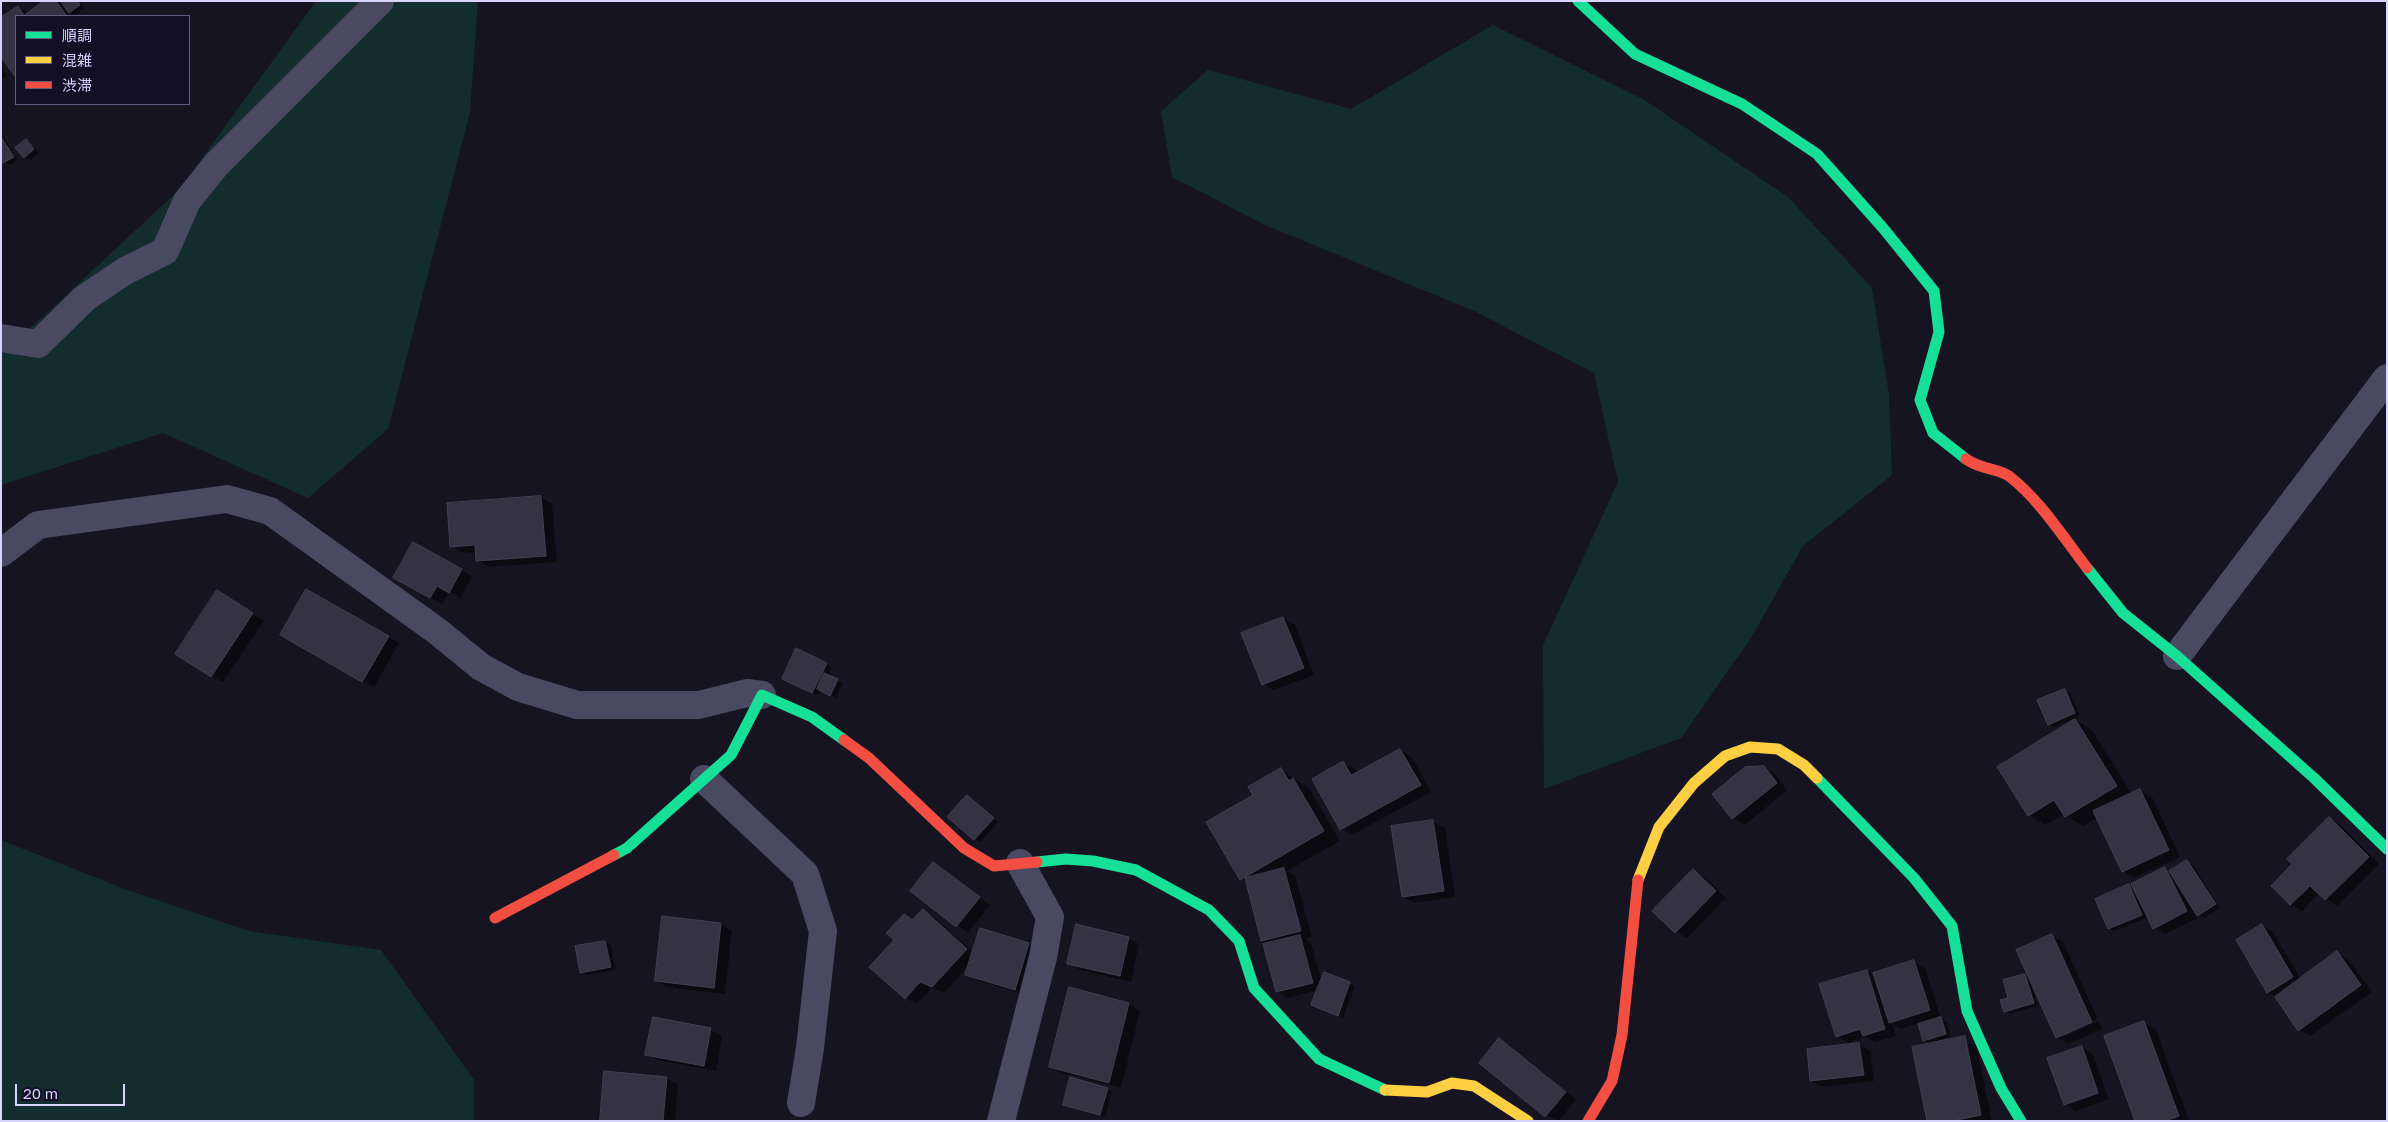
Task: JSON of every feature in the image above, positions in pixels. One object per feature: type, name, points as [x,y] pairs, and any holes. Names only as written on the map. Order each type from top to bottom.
[{"type":"street","points":[[1,338],[38,344],[85,298],[125,270],[165,250],[187,201],[216,165],[380,1]]},
{"type":"street","points":[[1578,1],[1635,54],[1742,104],[1817,154],[1884,228],[1934,291],[1939,332],[1920,400],[1933,433],[1975,466],[2007,474],[2034,500],[2123,613],[2177,656],[2314,778],[2387,849]]},
{"type":"street","points":[[2177,656],[2387,378]]},
{"type":"street","points":[[1,553],[38,525],[227,499],[270,511],[430,625],[481,667],[518,687],[577,705],[699,705],[747,693],[762,696],[812,717],[869,758],[964,848],[994,866],[1066,859],[1093,861],[1136,870],[1209,910],[1239,940],[1254,988],[1319,1059],[1388,1091],[1427,1092],[1452,1083],[1474,1086],[1528,1121]]},
{"type":"street","points":[[495,918],[627,848],[731,755],[762,696]]},
{"type":"street","points":[[1590,1120],[1612,1081],[1622,1035],[1636,884],[1659,827],[1701,778],[1726,756],[1750,747],[1778,749],[1804,765],[1914,878],[1952,926],[1967,1011],[2001,1088],[2021,1121]]},
{"type":"street","points":[[704,779],[805,874],[823,931],[810,1048],[801,1103]]},
{"type":"street","points":[[1001,1121],[1043,957],[1050,917],[1020,863]]},
{"type":"green space","points":[[316,1],[478,1],[470,112],[388,429],[308,498],[163,433],[1,485],[1,351],[10,347],[179,190]]},
{"type":"green space","points":[[1493,25],[1643,99],[1788,197],[1872,288],[1889,395],[1892,475],[1803,546],[1751,638],[1681,738],[1544,789],[1543,645],[1618,482],[1594,373],[1474,311],[1265,225],[1172,177],[1161,111],[1208,70],[1351,109]]},
{"type":"green space","points":[[1,840],[122,888],[249,931],[381,950],[474,1080],[474,1121],[1,1121]]},
{"type":"building","points":[[44,1],[56,1],[66,15],[24,15]]},
{"type":"building","points":[[61,1],[78,1],[80,5],[69,13]]},
{"type":"building","points":[[18,6],[24,15],[15,15],[15,77],[1,57],[1,17]]},
{"type":"building","points":[[1,137],[14,157],[3,163],[1,160]]},
{"type":"building","points":[[26,139],[34,149],[24,158],[15,148]]},
{"type":"building","points":[[541,496],[546,556],[476,561],[475,545],[450,547],[447,503]]},
{"type":"building","points":[[413,542],[462,569],[449,593],[437,586],[430,598],[393,578]]},
{"type":"building","points":[[306,589],[389,636],[362,682],[280,635]]},
{"type":"building","points":[[217,590],[253,613],[211,677],[175,654]]},
{"type":"building","points":[[1283,617],[1304,668],[1262,685],[1241,633]]},
{"type":"building","points":[[796,648],[827,663],[812,693],[782,679]]},
{"type":"building","points":[[824,673],[838,679],[830,696],[817,689]]},
{"type":"building","points":[[2065,689],[2075,713],[2048,725],[2037,700]]},
{"type":"building","points":[[2075,719],[2117,786],[2065,817],[2054,800],[2028,816],[1997,767]]},
{"type":"building","points":[[1400,749],[1421,785],[1340,830],[1312,779],[1343,761],[1351,775]]},
{"type":"building","points":[[1764,766],[1777,783],[1732,819],[1712,794],[1745,767]]},
{"type":"building","points":[[1281,768],[1289,781],[1293,778],[1324,831],[1240,880],[1206,822],[1253,795],[1248,787]]},
{"type":"building","points":[[2140,789],[2169,850],[2122,872],[2093,811]]},
{"type":"building","points":[[967,795],[994,818],[974,840],[947,817]]},
{"type":"building","points":[[2329,817],[2369,857],[2325,900],[2310,886],[2290,905],[2271,886],[2292,864],[2287,859]]},
{"type":"building","points":[[1433,820],[1444,891],[1402,897],[1391,826]]},
{"type":"building","points":[[2187,860],[2216,904],[2197,916],[2169,871]]},
{"type":"building","points":[[933,862],[980,897],[956,927],[910,891]]},
{"type":"building","points":[[2165,867],[2187,911],[2153,929],[2131,884]]},
{"type":"building","points":[[1284,868],[1301,931],[1261,941],[1245,878]]},
{"type":"building","points":[[1693,869],[1716,891],[1675,933],[1652,911]]},
{"type":"building","points":[[2129,884],[2142,915],[2108,929],[2095,899]]},
{"type":"building","points":[[923,909],[967,949],[932,987],[920,982],[905,999],[869,967],[894,940],[886,933],[904,914],[912,920]]},
{"type":"building","points":[[662,916],[721,923],[714,988],[655,981]]},
{"type":"building","points":[[1076,924],[1129,937],[1120,976],[1067,964]]},
{"type":"building","points":[[2262,924],[2293,977],[2267,993],[2236,940]]},
{"type":"building","points":[[980,928],[1029,943],[1015,990],[965,975]]},
{"type":"building","points":[[2052,934],[2092,1022],[2056,1038],[2016,950]]},
{"type":"building","points":[[1300,935],[1313,983],[1276,992],[1263,944]]},
{"type":"building","points":[[605,941],[611,967],[580,973],[575,946]]},
{"type":"building","points":[[2337,951],[2361,985],[2298,1031],[2275,997]]},
{"type":"building","points":[[1914,960],[1930,1010],[1889,1023],[1873,973]]},
{"type":"building","points":[[1867,970],[1885,1029],[1863,1036],[1860,1029],[1836,1037],[1819,984]]},
{"type":"building","points":[[1324,972],[1350,982],[1338,1016],[1311,1005]]},
{"type":"building","points":[[2025,974],[2034,1003],[2004,1012],[2000,1000],[2008,998],[2003,980]]},
{"type":"building","points":[[1069,987],[1129,1003],[1109,1083],[1049,1067]]},
{"type":"building","points":[[653,1017],[711,1028],[704,1066],[645,1055]]},
{"type":"building","points":[[1941,1017],[1946,1034],[1923,1041],[1918,1024]]},
{"type":"building","points":[[2144,1021],[2179,1116],[2165,1121],[2135,1121],[2104,1036]]},
{"type":"building","points":[[1965,1036],[1981,1115],[1952,1121],[1927,1121],[1912,1047]]},
{"type":"building","points":[[1499,1038],[1566,1092],[1545,1117],[1479,1063]]},
{"type":"building","points":[[1859,1043],[1864,1075],[1810,1081],[1807,1049]]},
{"type":"building","points":[[2082,1046],[2098,1093],[2064,1105],[2047,1058]]},
{"type":"building","points":[[604,1071],[667,1077],[663,1121],[600,1121]]},
{"type":"building","points":[[1070,1077],[1108,1088],[1100,1115],[1063,1105]]},
{"type":"traffic: fast","points":[[1578,1],[1635,54],[1742,104],[1817,154],[1883,228],[1934,291],[1939,332],[1920,400],[1933,433],[1966,459]]},
{"type":"traffic: fast","points":[[2087,568],[2123,613],[2177,656],[2314,778],[2387,849]]},
{"type":"traffic: fast","points":[[614,855],[627,848],[731,755],[762,695],[812,717],[844,740]]},
{"type":"traffic: fast","points":[[1817,778],[1914,878],[1952,926],[1967,1011],[2001,1088],[2021,1121]]},
{"type":"traffic: fast","points":[[1037,862],[1066,859],[1093,861],[1136,870],[1209,910],[1239,941],[1254,988],[1319,1059],[1385,1090]]},
{"type":"traffic: slow","points":[[1638,880],[1659,827],[1694,783],[1725,756],[1750,747],[1778,749],[1804,765],[1817,778]]},
{"type":"traffic: slow","points":[[1385,1090],[1427,1092],[1452,1083],[1474,1086],[1528,1121]]},
{"type":"traffic: jam","points":[[1966,459],[1972,463],[2005,473],[2009,476],[2031,496],[2051,519],[2087,568]]},
{"type":"traffic: jam","points":[[844,740],[869,758],[964,848],[994,866],[1037,862]]},
{"type":"traffic: jam","points":[[495,918],[614,855]]},
{"type":"traffic: jam","points":[[1588,1121],[1612,1081],[1622,1035],[1638,880]]}]
